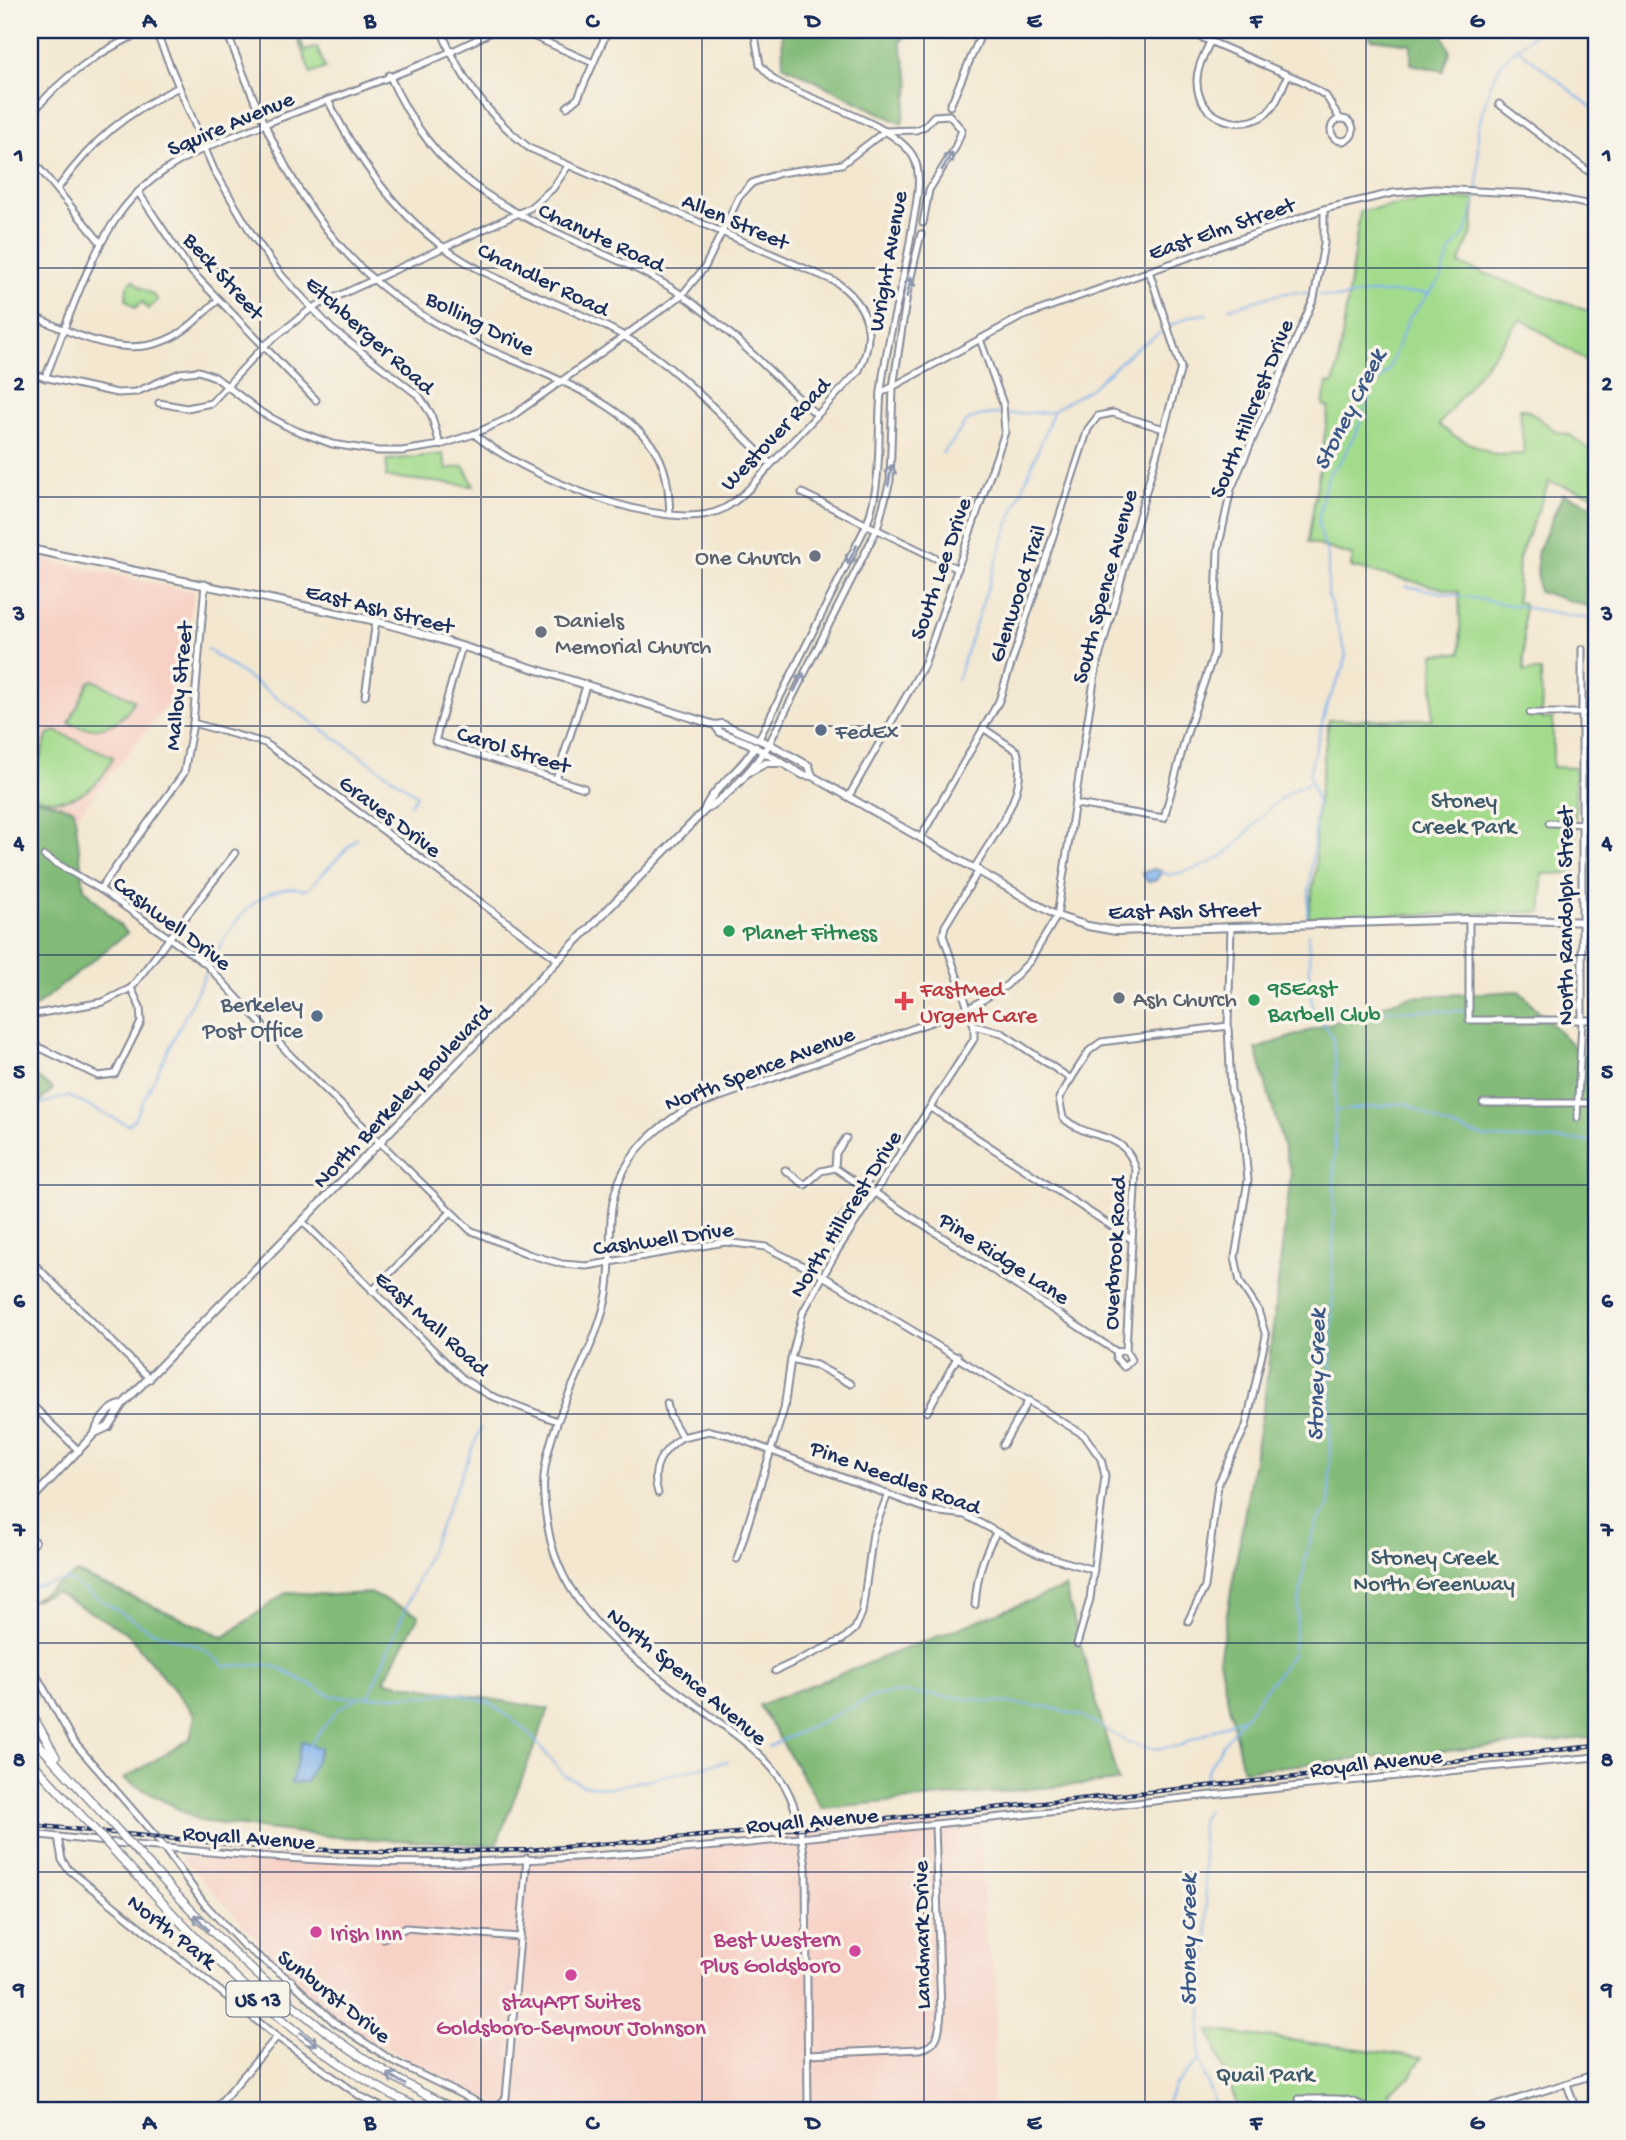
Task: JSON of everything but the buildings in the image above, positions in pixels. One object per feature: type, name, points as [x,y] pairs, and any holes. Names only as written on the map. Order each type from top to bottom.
[{"type":"highway","name":"US 13","points":[[30,1711],[51,1751],[80,1788],[208,1930],[268,1987],[347,2050],[420,2093],[457,2110]]},
{"type":"highway","points":[[30,1735],[80,1788]]},
{"type":"highway","points":[[30,1760],[50,1781]]},
{"type":"highway","name":"US 13","points":[[30,1766],[50,1781],[198,1940],[271,2011],[342,2064],[423,2110]]},
{"type":"highway","points":[[268,1987],[277,1989],[291,1981]]},
{"type":"highway","points":[[291,1981],[284,1993],[299,2012]]},
{"type":"main road","name":"East Ash Street","points":[[30,549],[376,621],[715,725],[722,724],[769,744],[809,766],[812,776]]},
{"type":"main road","name":"East Ash Street","points":[[715,725],[720,732],[755,747],[803,775],[812,776],[849,796],[1057,916],[1088,926],[1116,931],[1469,919],[1596,922]]},
{"type":"main road","name":"North Berkeley Boulevard","points":[[705,810],[710,798],[747,760],[758,739]]},
{"type":"main road","name":"North Berkeley Boulevard","points":[[30,1501],[79,1451],[115,1406],[122,1405],[150,1378],[557,959],[705,810],[716,803],[746,773],[769,744]]},
{"type":"main road","points":[[746,773],[766,763],[784,764]]},
{"type":"street","points":[[30,116],[66,78],[122,41],[148,30]]},
{"type":"street","name":"Etchberger Road","points":[[155,30],[205,148],[253,236],[282,276],[332,329],[419,396],[431,414],[440,445]]},
{"type":"street","name":"Bolling Drive","points":[[226,30],[284,168],[306,204],[374,280],[423,316],[466,340],[589,396],[650,444],[664,468],[670,515]]},
{"type":"street","name":"Allen Street","points":[[441,30],[463,78],[502,126],[529,148],[836,282],[851,292],[863,309],[869,329]]},
{"type":"street","name":"Squire Avenue","points":[[45,377],[101,243],[138,192],[156,175],[205,148],[450,51],[495,30]]},
{"type":"street","points":[[519,30],[593,63]]},
{"type":"street","points":[[567,107],[578,98],[608,30]]},
{"type":"street","points":[[30,374],[117,393],[136,392],[180,373],[199,371],[215,377],[262,413],[292,429],[332,444],[390,451],[440,445],[474,434],[511,417],[682,295],[705,267],[724,233],[738,197],[752,183],[773,175],[842,164],[885,131],[774,80],[760,65],[754,30]]},
{"type":"street","points":[[950,106],[983,30]]},
{"type":"street","points":[[1184,30],[1288,75],[1326,96],[1340,119],[1351,122],[1354,129],[1352,137],[1346,142],[1333,138],[1331,130],[1340,119]]},
{"type":"street","points":[[1210,41],[1196,85],[1206,108],[1226,121],[1253,121],[1265,114],[1275,104],[1288,75]]},
{"type":"street","name":"Chanute Road","points":[[389,75],[423,137],[453,170],[480,192],[516,215],[644,272],[682,295],[744,347],[817,415]]},
{"type":"street","points":[[58,188],[81,156],[114,124],[142,105],[179,87]]},
{"type":"street","name":"Chandler Road","points":[[327,100],[350,145],[379,185],[446,247],[480,270],[624,336],[676,373],[771,464]]},
{"type":"street","points":[[1499,104],[1596,177]]},
{"type":"street","name":"Wright Avenue","points":[[885,131],[916,130],[925,126],[934,116],[949,115],[962,130],[955,148],[929,190],[923,223]]},
{"type":"street","name":"Wright Avenue","points":[[758,739],[867,524],[880,470],[881,394],[894,308],[908,252],[918,177],[913,156],[885,131]]},
{"type":"street","points":[[30,157],[101,243]]},
{"type":"street","points":[[159,403],[187,408],[211,403],[265,345],[312,308],[516,215],[553,188],[568,166]]},
{"type":"street","name":"East Elm Street","points":[[881,394],[1021,317],[1324,209],[1393,193],[1435,190],[1490,190],[1537,194],[1596,206]]},
{"type":"street","name":"Beck Street","points":[[138,192],[191,271],[217,301],[265,345],[316,400]]},
{"type":"street","name":"South Hillcrest Drive","points":[[1076,804],[1164,818],[1186,736],[1214,653],[1218,550],[1231,489],[1314,298],[1324,244],[1324,209]]},
{"type":"street","name":"Wright Avenue","points":[[769,744],[877,529],[886,501],[892,464],[893,388],[907,294],[920,234]]},
{"type":"street","name":"South Spence Avenue","points":[[1057,916],[1096,668],[1181,368],[1149,271]]},
{"type":"street","points":[[30,316],[120,348],[144,347],[185,330],[217,301]]},
{"type":"street","name":"Westover Road","points":[[474,434],[523,467],[569,488],[670,515],[695,518],[722,509],[745,493],[858,372],[868,352],[869,329]]},
{"type":"street","name":"South Lee Drive","points":[[849,796],[924,665],[1005,432],[1003,404],[980,339]]},
{"type":"street","name":"Glenwood Trail","points":[[921,837],[999,701],[1088,429],[1098,416],[1113,413],[1164,429]]},
{"type":"street","points":[[802,493],[958,569]]},
{"type":"street","name":"Malloy Street","points":[[100,889],[184,773],[193,723],[205,584]]},
{"type":"street","points":[[365,696],[376,621]]},
{"type":"street","name":"Carol Street","points":[[462,646],[435,741],[584,788]]},
{"type":"street","name":"North Randolph Street","points":[[1577,1118],[1581,1020],[1582,649]]},
{"type":"street","points":[[556,779],[586,686]]},
{"type":"street","points":[[1530,713],[1596,713]]},
{"type":"street","name":"Graves Drive","points":[[193,723],[265,743],[557,959]]},
{"type":"street","points":[[983,728],[1009,743],[1017,751],[1021,777],[1009,808],[945,926],[943,935],[974,1026],[1002,1033],[1071,1079],[1089,1051],[1101,1042],[1228,1026]]},
{"type":"street","points":[[1549,823],[1596,824]]},
{"type":"street","points":[[30,1015],[103,1002],[131,988],[235,853]]},
{"type":"street","name":"Cashwell Drive","points":[[44,856],[100,889],[221,979],[292,1057],[470,1230],[527,1254],[562,1264],[610,1264],[725,1242],[745,1243],[788,1256],[958,1356],[1084,1435],[1101,1460],[1105,1476],[1090,1600],[1077,1644]]},
{"type":"street","name":"North Spence Avenue","points":[[808,2110],[807,1903],[802,1838],[795,1809],[781,1780],[745,1741],[620,1647],[583,1610],[558,1568],[545,1518],[545,1470],[557,1422],[606,1299],[611,1216],[624,1170],[660,1124],[695,1105],[968,1009],[1007,985],[1030,961],[1057,916]]},
{"type":"street","points":[[1469,919],[1469,1020],[1596,1020]]},
{"type":"street","points":[[1188,1621],[1205,1587],[1218,1484],[1246,1426],[1266,1336],[1258,1310],[1236,1269],[1234,1257],[1248,1180],[1246,1144],[1231,1090],[1228,1026],[1231,927]]},
{"type":"street","points":[[30,1043],[98,1076],[115,1074],[141,1022],[140,1007],[131,988]]},
{"type":"street","name":"North Hillcrest Drive","points":[[737,1559],[784,1409],[803,1312],[874,1192],[974,1039],[974,1026]]},
{"type":"street","name":"Overbrook Road","points":[[1071,1079],[1059,1098],[1063,1118],[1085,1133],[1121,1142],[1131,1153],[1136,1170],[1126,1350],[1131,1360],[1124,1367],[1118,1364],[1117,1352],[1126,1350]]},
{"type":"street","points":[[1483,1103],[1596,1103]]},
{"type":"street","points":[[931,1108],[1131,1239]]},
{"type":"street","points":[[785,1170],[805,1185],[821,1171],[835,1168],[836,1153],[846,1138]]},
{"type":"street","points":[[848,1234],[839,1224],[862,1186],[882,1162],[888,1145],[895,1143],[904,1148]]},
{"type":"street","name":"Pine Ridge Lane","points":[[835,1168],[862,1186],[868,1185],[874,1192],[1117,1352]]},
{"type":"street","points":[[372,1291],[450,1213]]},
{"type":"street","name":"East Mall Road","points":[[303,1222],[463,1379],[489,1395],[557,1422]]},
{"type":"street","points":[[30,1260],[150,1378]]},
{"type":"street","points":[[927,1412],[958,1356]]},
{"type":"street","points":[[792,1359],[816,1365],[851,1384]]},
{"type":"street","points":[[1003,1445],[1029,1400]]},
{"type":"street","points":[[30,1403],[79,1451]]},
{"type":"street","points":[[658,1493],[653,1480],[656,1467],[671,1444],[682,1437],[670,1416],[667,1403]]},
{"type":"street","name":"Pine Needles Road","points":[[682,1437],[709,1431],[772,1450],[932,1511],[965,1516],[1038,1554],[1094,1570]]},
{"type":"street","points":[[775,1671],[842,1640],[855,1629],[862,1613],[873,1533],[888,1494]]},
{"type":"street","points":[[975,1605],[977,1575],[996,1533]]},
{"type":"street","points":[[30,1538],[35,1542],[30,1548]]},
{"type":"street","name":"Sunburst Drive","points":[[30,1664],[73,1741],[164,1848],[202,1902],[243,1945],[291,1981],[334,2022],[393,2061],[494,2110],[506,2098],[527,1858]]},
{"type":"street","name":"Royall Avenue","points":[[30,1834],[164,1848],[361,1861],[471,1862],[645,1852],[802,1838],[1596,1756]]},
{"type":"street","name":"Landmark Drive","points":[[808,2054],[920,2049],[933,2045],[937,2038],[941,2013],[935,1824]]},
{"type":"street","name":"North Park","points":[[58,1837],[62,1860],[68,1869],[277,2037],[360,2096],[387,2110]]},
{"type":"street","points":[[383,1938],[406,1928],[519,1937]]},
{"type":"street","points":[[214,2110],[277,2037]]},
{"type":"street","points":[[1483,2110],[1596,2074]]},
{"type":"street","points":[[1567,2084],[1576,2110]]},
{"type":"street","points":[[1299,2099],[1349,2101],[1362,2105],[1367,2110]]},
{"type":"shaded area","points":[[30,557],[194,592],[178,691],[56,842],[30,848]]},
{"type":"shaded area","points":[[980,1819],[985,1939],[997,1978],[992,2110],[509,2110],[334,2022],[181,1857],[527,1858]]},
{"type":"green space","points":[[782,30],[912,30],[900,42],[910,84],[902,124],[783,65]]},
{"type":"green space","points":[[1365,30],[1441,30],[1450,52],[1443,71],[1411,64],[1411,44],[1372,39]]},
{"type":"green space","points":[[300,39],[305,51],[317,47],[325,68],[311,74],[298,40]]},
{"type":"green space","name":"Stoney Creek Park","points":[[1475,199],[1473,230],[1459,264],[1596,314],[1596,367],[1521,319],[1439,425],[1454,436],[1495,455],[1524,454],[1520,408],[1529,411],[1557,432],[1570,435],[1596,454],[1596,495],[1549,482],[1519,558],[1517,602],[1524,603],[1524,671],[1541,671],[1542,719],[1553,719],[1553,767],[1575,768],[1576,873],[1542,874],[1542,912],[1308,917],[1316,869],[1315,826],[1329,720],[1432,719],[1434,654],[1461,653],[1459,592],[1351,567],[1353,556],[1308,542],[1329,407],[1323,405],[1327,383],[1333,384],[1338,366],[1360,211],[1422,201]]},
{"type":"green space","points":[[133,280],[158,300],[148,309],[142,302],[135,308],[126,299],[127,286]]},
{"type":"green space","points":[[443,454],[447,469],[464,466],[474,486],[386,477],[387,460]]},
{"type":"green space","points":[[1563,494],[1596,506],[1596,609],[1538,591],[1537,554]]},
{"type":"green space","points":[[93,680],[134,700],[122,717],[107,726],[88,728],[69,723],[89,682]]},
{"type":"green space","points":[[55,731],[113,757],[107,770],[90,789],[68,799],[43,799],[30,795],[48,734]]},
{"type":"green space","points":[[30,797],[74,809],[84,888],[127,933],[30,1011]]},
{"type":"green space","name":"Stoney Creek North Greenway","points":[[1519,991],[1596,1069],[1596,1737],[1243,1770],[1219,1660],[1264,1402],[1291,1173],[1256,1049],[1407,997]]},
{"type":"green space","points":[[30,1072],[53,1089],[30,1111]]},
{"type":"green space","points":[[77,1573],[224,1637],[287,1592],[332,1595],[370,1593],[419,1615],[384,1681],[549,1709],[496,1845],[335,1837],[200,1821],[124,1779],[190,1739],[195,1715],[127,1633],[55,1592],[30,1601]]},
{"type":"green space","points":[[1065,1587],[1118,1781],[822,1808],[759,1705]]},
{"type":"green space","name":"Quail Park","points":[[1209,2030],[1422,2057],[1409,2078],[1388,2092],[1397,2106],[1390,2110],[1239,2110]]},
{"type":"water","points":[[1153,869],[1162,871],[1156,880],[1148,882],[1142,873]]},
{"type":"water","points":[[302,1742],[321,1748],[306,1782],[291,1783]]},
{"type":"waterway","name":"Stoney Creek","points":[[1307,916],[1317,802],[1309,774],[1327,704],[1344,667],[1346,654],[1328,595],[1328,557],[1318,524],[1323,492],[1330,472],[1342,459],[1360,424],[1371,390],[1388,371],[1409,318],[1440,280],[1450,252],[1466,232],[1478,191],[1478,128],[1490,85],[1503,61],[1538,30]]},
{"type":"waterway","points":[[1519,49],[1596,111]]},
{"type":"waterway","points":[[1319,295],[1341,298],[1367,293],[1428,293]]},
{"type":"waterway","points":[[1229,308],[1279,294],[1311,294]]},
{"type":"waterway","points":[[1170,326],[1190,316],[1207,314]]},
{"type":"waterway","points":[[957,680],[1009,523],[1054,410],[1091,388],[1134,350],[1166,329]]},
{"type":"waterway","points":[[1008,414],[1053,412]]},
{"type":"waterway","points":[[942,453],[969,420],[1000,414]]},
{"type":"waterway","points":[[1405,586],[1596,620]]},
{"type":"waterway","points":[[207,649],[417,795],[410,804]]},
{"type":"waterway","points":[[1161,872],[1170,875],[1221,857],[1281,798],[1308,784]]},
{"type":"waterway","points":[[212,959],[243,913],[253,904],[277,891],[308,889],[357,838]]},
{"type":"waterway","name":"Stoney Creek","points":[[1203,1789],[1207,1771],[1222,1746],[1292,1655],[1306,1554],[1318,1520],[1329,1507],[1336,1063],[1332,1036],[1312,1006],[1308,934]]},
{"type":"waterway","points":[[30,1107],[68,1096],[128,1125],[134,1120],[206,973]]},
{"type":"waterway","points":[[1319,1016],[1349,1010],[1464,1011]]},
{"type":"waterway","points":[[1346,1110],[1406,1103],[1443,1124],[1486,1138],[1596,1141]]},
{"type":"waterway","points":[[1334,1109],[1341,1111]]},
{"type":"waterway","points":[[368,1698],[481,1428]]},
{"type":"waterway","points":[[30,1587],[68,1580],[149,1630],[200,1647],[225,1666],[272,1665],[332,1696],[427,1696],[452,1692],[490,1703],[527,1731],[564,1775],[583,1785],[611,1788],[728,1761]]},
{"type":"waterway","points":[[768,1747],[877,1695],[901,1692],[1047,1707],[1082,1716],[1131,1744],[1155,1749],[1179,1746],[1241,1718]]},
{"type":"waterway","points":[[309,1746],[337,1710],[356,1699]]},
{"type":"waterway","name":"Stoney Creek","points":[[1207,1810],[1201,1820],[1208,1928],[1199,2060],[1217,2110]]},
{"type":"waterway","points":[[1163,2110],[1175,2086],[1198,2061]]},
{"type":"railway","points":[[30,1825],[271,1848],[385,1852],[528,1850],[800,1828],[1596,1746]]},
{"type":"place","name":"One Church","points":[[815,556]]},
{"type":"place","name":"Daniels Memorial Church","points":[[541,632]]},
{"type":"place","name":"FedEx","points":[[821,730]]},
{"type":"place","name":"Planet Fitness","points":[[729,931]]},
{"type":"place","name":"Ash Church","points":[[1119,998]]},
{"type":"place","name":"95East Barbell Club","points":[[1254,1000]]},
{"type":"place","name":"FastMed Urgent Care","points":[[904,1001]]},
{"type":"place","name":"Berkeley Post Office","points":[[317,1016]]},
{"type":"place","name":"Irish Inn","points":[[316,1932]]},
{"type":"place","name":"Best Western Plus Goldsboro","points":[[855,1951]]},
{"type":"place","name":"stayAPT Suites Goldsboro-Seymour Johnson","points":[[571,1975]]}]
